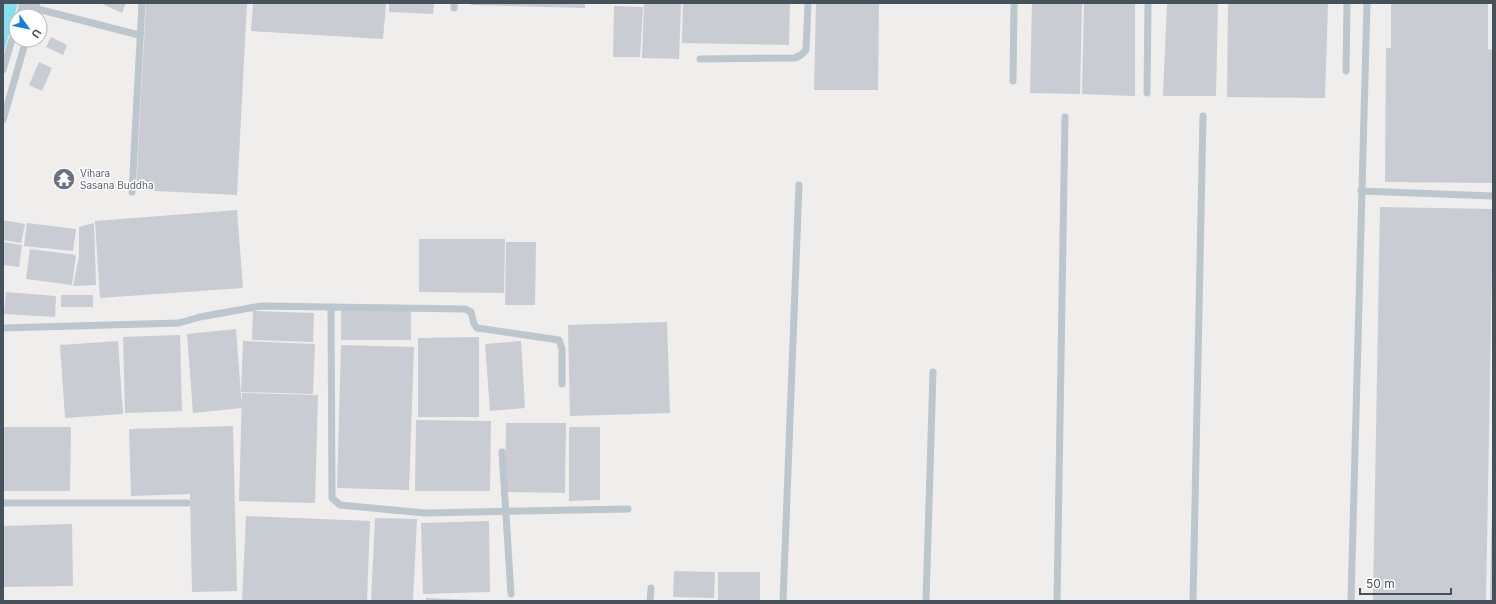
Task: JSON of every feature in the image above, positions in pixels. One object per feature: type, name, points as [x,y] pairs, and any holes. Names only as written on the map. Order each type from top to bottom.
[{"type":"lane","points":[[132,192],[139,35],[142,3]]},
{"type":"lane","points":[[700,59],[795,58],[801,56],[806,50],[808,3]]},
{"type":"lane","points":[[1013,81],[1014,3]]},
{"type":"lane","points":[[1147,93],[1148,3]]},
{"type":"lane","points":[[1346,71],[1347,3]]},
{"type":"lane","points":[[1351,601],[1360,191],[1367,3]]},
{"type":"lane","points":[[23,4],[33,8]]},
{"type":"lane","points":[[48,12],[139,35]]},
{"type":"lane","points":[[3,70],[10,48]]},
{"type":"lane","points":[[3,120],[24,48]]},
{"type":"lane","points":[[1193,601],[1203,116]]},
{"type":"lane","points":[[1057,601],[1065,118]]},
{"type":"lane","points":[[783,601],[798,185]]},
{"type":"lane","points":[[1360,191],[1493,196]]},
{"type":"lane","points":[[3,328],[179,323],[200,317],[261,306],[465,309],[471,312],[474,324],[477,328],[559,340],[562,349],[562,384]]},
{"type":"lane","points":[[331,307],[332,498],[340,505],[425,513],[628,509]]},
{"type":"lane","points":[[926,601],[933,372]]},
{"type":"lane","points":[[502,452],[512,594]]},
{"type":"lane","points":[[3,503],[187,503]]},
{"type":"lane","points":[[650,601],[651,588]]},
{"type":"water","points":[[3,3],[18,3],[17,8],[8,8],[8,38],[3,55]]},
{"type":"building","points":[[100,3],[126,3],[122,13]]},
{"type":"building","points":[[146,3],[247,3],[237,195],[136,190]]},
{"type":"building","points":[[253,3],[386,3],[383,39],[251,31]]},
{"type":"building","points":[[389,3],[434,3],[433,14],[389,12]]},
{"type":"building","points":[[471,3],[585,3],[585,8],[471,5]]},
{"type":"building","points":[[644,3],[681,3],[679,59],[642,58]]},
{"type":"building","points":[[683,3],[790,3],[789,45],[682,43]]},
{"type":"building","points":[[816,3],[879,3],[878,90],[814,90]]},
{"type":"building","points":[[1032,3],[1082,3],[1080,94],[1030,93]]},
{"type":"building","points":[[1084,3],[1135,3],[1135,96],[1082,94]]},
{"type":"building","points":[[1167,3],[1218,3],[1216,96],[1163,96]]},
{"type":"building","points":[[1228,3],[1328,3],[1325,98],[1227,97]]},
{"type":"building","points":[[1391,3],[1488,3],[1488,49],[1493,50],[1493,183],[1385,182],[1386,48],[1391,48]]},
{"type":"building","points":[[614,6],[643,7],[640,57],[613,57]]},
{"type":"building","points":[[51,37],[67,45],[63,55],[48,48],[48,43]]},
{"type":"building","points":[[39,62],[52,68],[42,91],[29,85]]},
{"type":"building","points":[[1380,207],[1493,209],[1486,601],[1373,601]]},
{"type":"building","points":[[237,210],[243,288],[100,298],[95,221]]},
{"type":"building","points":[[3,220],[25,224],[21,243],[3,240]]},
{"type":"building","points":[[27,223],[76,229],[73,251],[24,246]]},
{"type":"building","points":[[94,223],[96,285],[73,286],[79,256],[79,227]]},
{"type":"building","points":[[419,239],[505,239],[504,293],[419,292]]},
{"type":"building","points":[[3,242],[22,245],[19,267],[3,265]]},
{"type":"building","points":[[506,242],[536,242],[535,305],[505,305]]},
{"type":"building","points":[[30,249],[76,255],[72,285],[26,279]]},
{"type":"building","points":[[6,292],[56,296],[55,317],[4,314]]},
{"type":"building","points":[[61,295],[93,295],[93,307],[61,307]]},
{"type":"building","points":[[341,310],[411,310],[411,340],[341,340]]},
{"type":"building","points":[[253,311],[314,313],[313,342],[252,340]]},
{"type":"building","points":[[667,322],[670,413],[570,416],[568,325]]},
{"type":"building","points":[[236,329],[242,408],[193,413],[187,334]]},
{"type":"building","points":[[180,335],[182,411],[125,413],[123,337]]},
{"type":"building","points":[[479,337],[479,417],[418,417],[418,338]]},
{"type":"building","points":[[118,341],[123,414],[65,418],[60,345]]},
{"type":"building","points":[[243,341],[315,344],[313,394],[241,392]]},
{"type":"building","points":[[521,341],[525,408],[490,411],[485,344]]},
{"type":"building","points":[[341,345],[414,347],[409,490],[337,488]]},
{"type":"building","points":[[242,393],[318,395],[315,503],[239,501]]},
{"type":"building","points":[[416,420],[491,421],[490,491],[415,491]]},
{"type":"building","points":[[506,423],[566,423],[565,493],[505,492]]},
{"type":"building","points":[[233,426],[237,591],[192,592],[190,494],[131,496],[129,429]]},
{"type":"building","points":[[3,427],[71,427],[70,491],[3,491]]},
{"type":"building","points":[[569,427],[600,427],[600,500],[569,501]]},
{"type":"building","points":[[1492,511],[1493,601],[1490,601],[1491,537]]},
{"type":"building","points":[[246,516],[370,521],[367,601],[242,601]]},
{"type":"building","points":[[375,518],[417,519],[413,601],[371,601]]},
{"type":"building","points":[[489,521],[490,592],[423,594],[421,523]]},
{"type":"building","points":[[72,524],[73,586],[3,587],[3,526]]},
{"type":"building","points":[[674,571],[715,572],[714,598],[673,597]]},
{"type":"building","points":[[718,572],[760,572],[760,601],[718,601]]},
{"type":"building","points":[[426,598],[476,600],[476,601],[426,601]]},
{"type":"place","name":"Vihara Sasana Buddha","points":[[64,179]]}]
